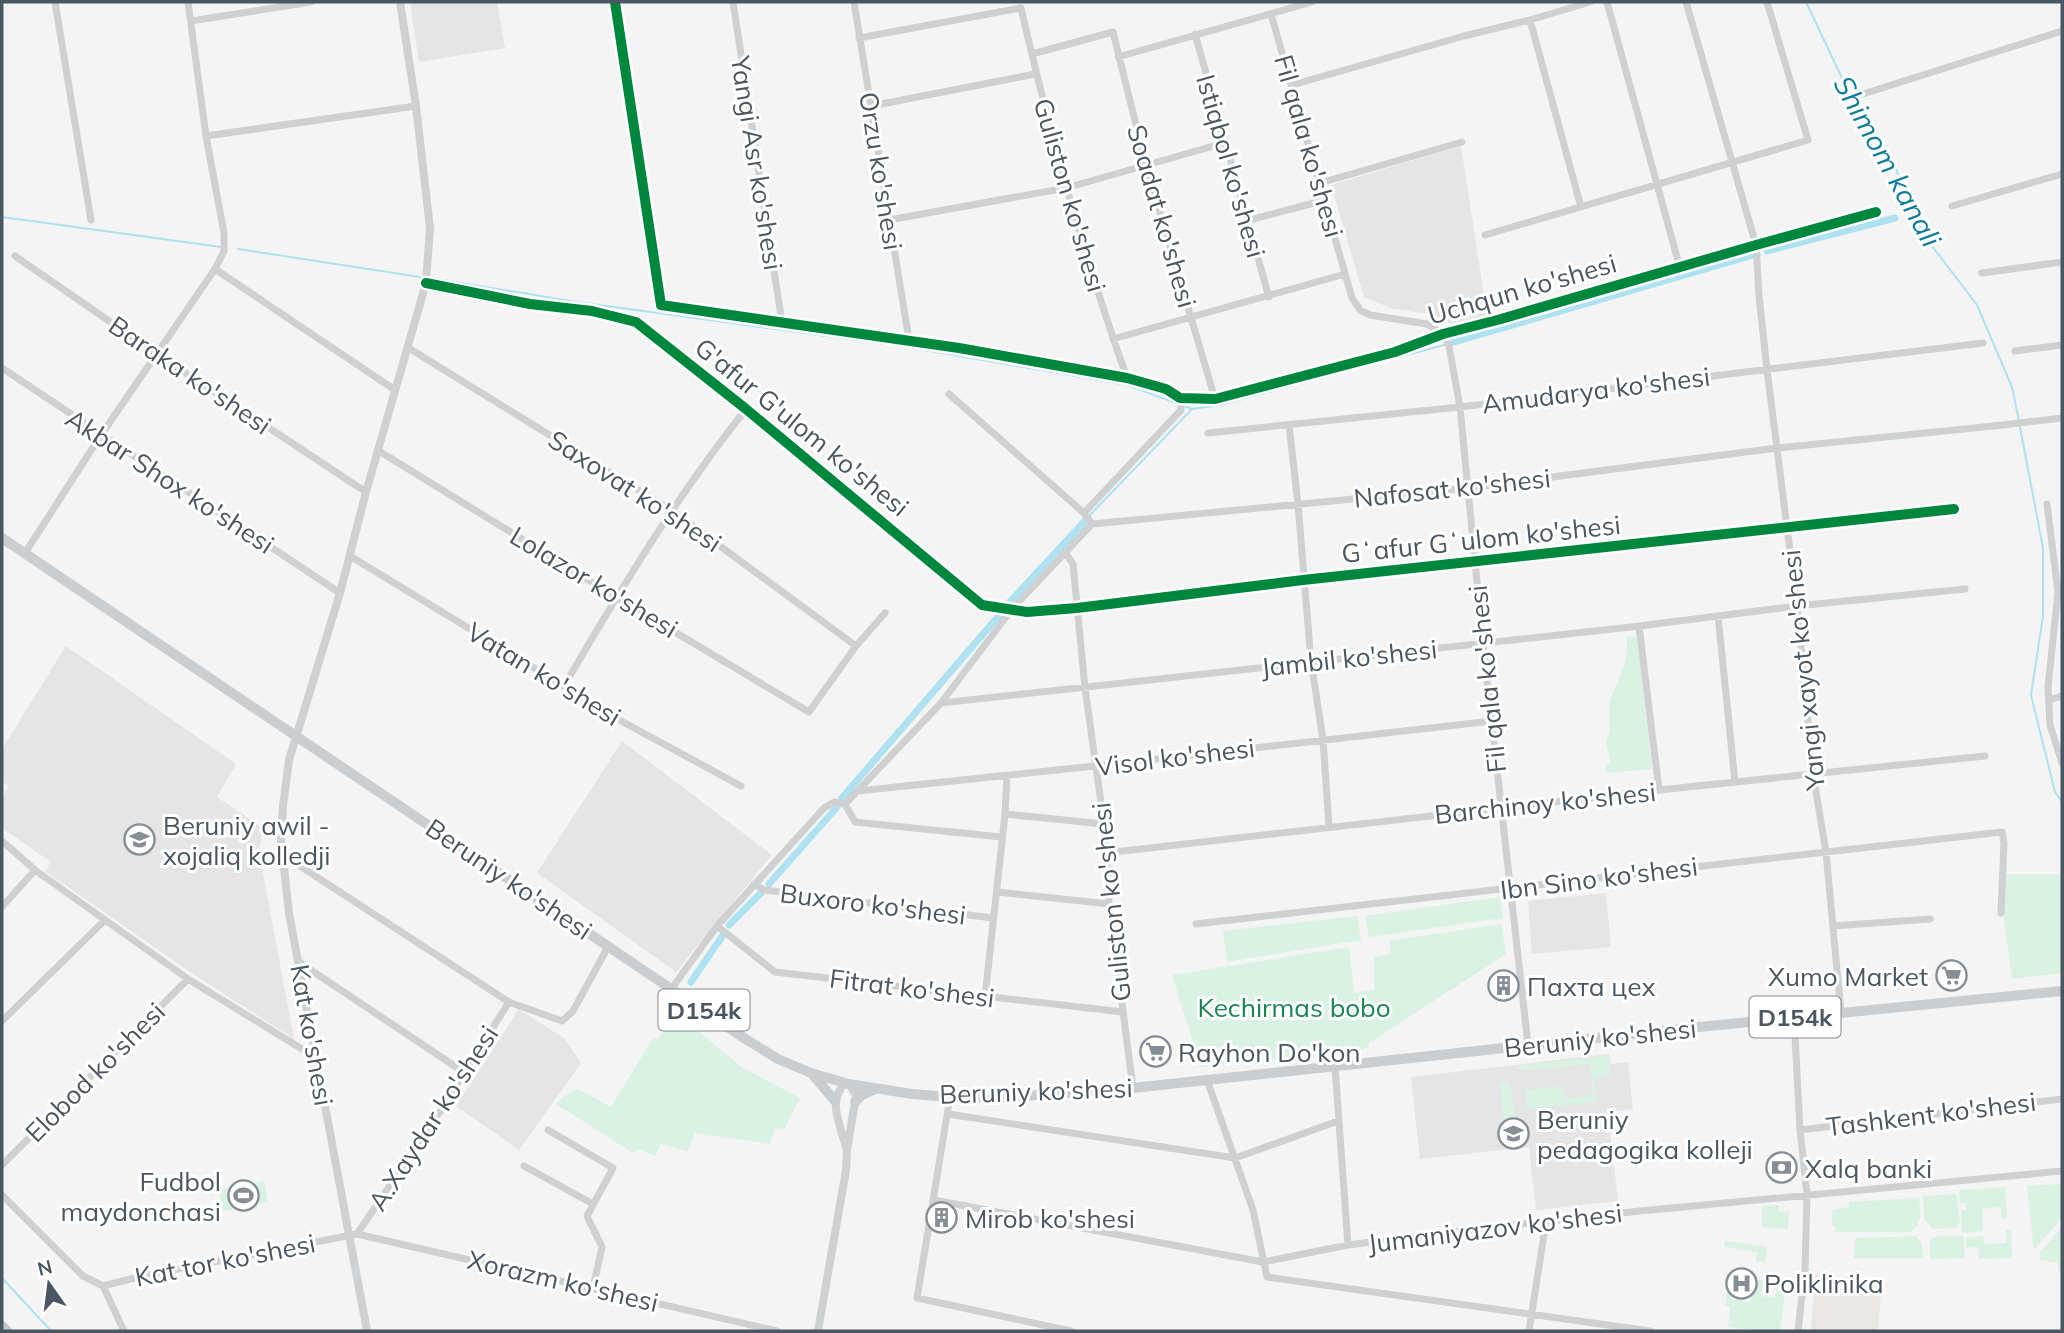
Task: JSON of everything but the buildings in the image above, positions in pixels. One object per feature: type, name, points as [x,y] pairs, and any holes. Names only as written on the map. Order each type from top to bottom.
[{"type":"highway","points":[[2,1326],[6,1331]]},
{"type":"main road","name":"Beruniy ko'shesi","points":[[2,538],[778,1059],[848,1084],[950,1097],[1024,1097],[1133,1088],[2062,991]]},
{"type":"main road","points":[[811,1073],[835,1101]]},
{"type":"main road","points":[[855,1102],[862,1095],[878,1089]]},
{"type":"street","points":[[55,2],[91,220]]},
{"type":"street","points":[[24,553],[225,251],[188,2]]},
{"type":"street","points":[[191,21],[311,2]]},
{"type":"street","name":"Kat ko'shesi","points":[[367,1331],[353,1234],[315,1057],[289,913],[281,841],[289,760],[340,593],[426,283],[430,228],[416,106],[400,2]]},
{"type":"street","points":[[615,2],[661,305],[909,340],[1128,378],[1166,389],[1180,398],[1181,410],[1084,513]]},
{"type":"street","name":"Yangi Asr ko'shesi","points":[[733,2],[782,323]]},
{"type":"street","name":"Orzu ko'shesi","points":[[853,2],[909,340]]},
{"type":"street","points":[[1118,57],[1312,2]]},
{"type":"street","points":[[1292,85],[1590,2]]},
{"type":"street","points":[[1607,2],[1680,268]]},
{"type":"street","name":"Yangi xayot ko'shesi","points":[[1686,2],[1756,245],[1767,370],[1797,606],[1813,774],[1826,852],[1841,1013]]},
{"type":"street","points":[[1485,235],[1808,140],[1767,2]]},
{"type":"street","name":"Guliston ko'shesi","points":[[859,38],[1021,8],[1035,74],[1066,188],[1103,311],[1128,378]]},
{"type":"street","name":"Fil qala ko'shesi","points":[[1271,13],[1352,298],[1360,310],[1370,315],[1427,324],[1443,334],[1449,346],[1460,407],[1474,563],[1528,1045]]},
{"type":"street","points":[[1530,20],[1581,207]]},
{"type":"street","points":[[1863,94],[2062,31]]},
{"type":"street","name":"Soadat ko'shesi","points":[[1031,54],[1112,32],[1146,165],[1215,399]]},
{"type":"street","name":"Istiqbol ko'shesi","points":[[1195,34],[1269,297]]},
{"type":"street","points":[[871,106],[1035,74]]},
{"type":"street","points":[[206,136],[416,106]]},
{"type":"street","points":[[1320,183],[1462,142]]},
{"type":"street","points":[[889,220],[1066,188],[1224,143]]},
{"type":"street","points":[[1952,206],[2062,174]]},
{"type":"street","points":[[1246,220],[1325,200]]},
{"type":"street","name":"Uchqun ko'shesi","points":[[1180,398],[1215,399],[1395,352],[1443,334],[1876,212]]},
{"type":"street","name":"Baraka ko'shesi","points":[[15,256],[366,492]]},
{"type":"street","points":[[1982,273],[2062,262]]},
{"type":"street","points":[[215,269],[395,390]]},
{"type":"street","points":[[1113,339],[1345,274]]},
{"type":"street","name":"G'afur G'ulom ko'shesi","points":[[426,283],[530,304],[592,311],[636,322],[746,409],[982,605],[1012,609]]},
{"type":"street","name":"Amudarya ko'shesi","points":[[1208,433],[1460,407],[1983,343]]},
{"type":"street","points":[[2015,351],[2062,345]]},
{"type":"street","name":"Saxovat ko'shesi","points":[[407,347],[671,510],[856,646]]},
{"type":"street","name":"Akbar Shox ko'shesi","points":[[2,369],[340,593]]},
{"type":"street","points":[[845,804],[942,704],[1012,609],[1092,524],[1084,513],[949,394]]},
{"type":"street","points":[[564,686],[671,510],[746,409]]},
{"type":"street","name":"Nafosat ko'shesi","points":[[1092,524],[1467,488],[1777,448],[2062,418]]},
{"type":"street","points":[[1289,425],[1311,661],[1323,740],[1329,827]]},
{"type":"street","name":"Lolazor ko'shesi","points":[[379,451],[616,597],[810,712],[856,646]]},
{"type":"street","points":[[2047,504],[2058,592],[2058,621],[2048,687],[2050,725],[2062,763]]},
{"type":"street","name":"Gʻafur Gʻulom ko'shesi","points":[[1012,609],[1027,612],[1077,608],[1303,580],[1954,509]]},
{"type":"street","name":"Guliston ko'shesi","points":[[1065,552],[1073,564],[1085,688],[1104,824],[1109,904],[1133,1088]]},
{"type":"street","name":"Vatan ko'shesi","points":[[350,556],[623,722],[741,786]]},
{"type":"street","name":"Jambil ko'shesi","points":[[942,704],[1965,589]]},
{"type":"street","points":[[856,646],[885,613]]},
{"type":"street","points":[[1718,617],[1735,782]]},
{"type":"street","points":[[1639,626],[1659,790]]},
{"type":"street","points":[[2049,700],[2062,696]]},
{"type":"street","name":"Visol ko'shesi","points":[[858,791],[1492,721]]},
{"type":"street","name":"Barchinoy ko'shesi","points":[[1106,853],[1985,756]]},
{"type":"street","points":[[985,997],[1007,776]]},
{"type":"street","points":[[672,988],[717,926],[824,808],[834,802],[845,804]]},
{"type":"street","points":[[845,804],[855,822],[1001,837]]},
{"type":"street","points":[[1005,814],[1104,824]]},
{"type":"street","name":"Ibn Sino ko'shesi","points":[[1196,924],[2002,832],[2004,856],[2001,913]]},
{"type":"street","points":[[2,841],[35,870],[188,979],[315,1057]]},
{"type":"street","points":[[283,855],[509,1002],[562,1021],[573,1011],[609,945]]},
{"type":"street","points":[[2,906],[35,870]]},
{"type":"street","name":"Buxoro ko'shesi","points":[[754,884],[764,890],[993,918]]},
{"type":"street","points":[[997,892],[1109,904]]},
{"type":"street","points":[[1833,926],[1930,919]]},
{"type":"street","points":[[2,1021],[106,920]]},
{"type":"street","name":"Fitrat ko'shesi","points":[[717,926],[775,972],[1123,1012]]},
{"type":"street","points":[[299,962],[465,1073]]},
{"type":"street","name":"Elobod ko'shesi","points":[[2,1165],[188,979]]},
{"type":"street","name":"A.Xaydar ko'shesi","points":[[353,1234],[465,1073],[509,1002]]},
{"type":"street","points":[[1794,1017],[1800,1130],[1807,1194],[1805,1271],[1798,1331]]},
{"type":"street","points":[[1335,1067],[1348,1245]]},
{"type":"street","points":[[1207,1080],[1253,1210],[1267,1277],[1650,1331]]},
{"type":"street","points":[[818,1331],[856,1095],[848,1084],[837,1093],[835,1101],[847,1150]]},
{"type":"street","points":[[950,1097],[917,1298],[1072,1331]]},
{"type":"street","name":"Tashkent ko'shesi","points":[[1800,1130],[2062,1098]]},
{"type":"street","points":[[948,1114],[1235,1158],[1338,1121]]},
{"type":"street","points":[[548,1130],[613,1168],[587,1216],[602,1247],[593,1288]]},
{"type":"street","points":[[524,1166],[593,1204]]},
{"type":"street","name":"Jumaniyazov ko'shesi","points":[[934,1200],[1263,1262],[1348,1245],[1653,1209],[2062,1171]]},
{"type":"street","points":[[2,1195],[83,1276],[103,1286],[124,1331]]},
{"type":"street","points":[[1529,1331],[1546,1223]]},
{"type":"street","name":"Kat tor ko'shesi","points":[[103,1286],[353,1234]]},
{"type":"street","name":"Xorazm ko'shesi","points":[[353,1234],[777,1331]]},
{"type":"shaded area","points":[[410,2],[497,2],[505,48],[419,62]]},
{"type":"shaded area","points":[[1461,146],[1488,321],[1460,328],[1431,314],[1393,309],[1364,297],[1331,185]]},
{"type":"shaded area","name":"Beruniy awil - xojaliq kolledji","points":[[66,646],[236,764],[217,797],[263,828],[259,852],[294,1039],[187,970],[45,871],[51,862],[2,828],[2,797],[9,786],[2,782],[2,749]]},
{"type":"shaded area","points":[[622,741],[772,855],[676,972],[537,873]]},
{"type":"shaded area","points":[[1606,893],[1611,947],[1532,954],[1528,901]]},
{"type":"shaded area","points":[[519,1009],[565,1039],[581,1063],[519,1150],[456,1106]]},
{"type":"shaded area","name":"Beruniy pedagogika kolleji","points":[[1609,1054],[1611,1064],[1628,1062],[1633,1109],[1608,1112],[1618,1201],[1536,1210],[1529,1147],[1420,1159],[1411,1077]]},
{"type":"shaded area","points":[[1815,1275],[1882,1280],[1878,1331],[1811,1331]]},
{"type":"green space","points":[[1627,636],[1637,637],[1652,769],[1606,773],[1606,766],[1610,762],[1606,742],[1610,731],[1610,701],[1624,665]]},
{"type":"green space","points":[[2004,874],[2062,874],[2062,973],[2012,979],[2004,921]]},
{"type":"green space","points":[[1500,897],[1503,918],[1369,937],[1365,916]]},
{"type":"green space","points":[[1357,916],[1361,940],[1227,962],[1223,931]]},
{"type":"green space","name":"Kechirmas bobo","points":[[1501,924],[1506,954],[1369,1043],[1369,1048],[1359,1051],[1201,1067],[1172,975],[1349,947],[1354,993],[1374,990],[1374,957],[1391,954],[1389,941]]},
{"type":"green space","points":[[675,1012],[743,1068],[800,1098],[784,1129],[775,1128],[770,1144],[695,1133],[688,1151],[661,1144],[655,1156],[640,1150],[633,1153],[556,1104],[578,1089],[611,1107],[653,1038],[658,1040]]},
{"type":"green space","points":[[1609,1056],[1611,1076],[1594,1078],[1596,1102],[1527,1109],[1525,1090],[1564,1086],[1565,1099],[1593,1096],[1590,1064],[1519,1071],[1519,1065]]},
{"type":"green space","points":[[1510,1082],[1515,1123],[1504,1124],[1500,1083]]},
{"type":"green space","name":"Fudbol maydonchasi","points":[[264,1181],[268,1202],[223,1211],[219,1190]]},
{"type":"green space","points":[[2062,1184],[2062,1218],[2034,1250],[2027,1186]]},
{"type":"green space","points":[[2005,1187],[2007,1218],[2002,1219],[2001,1207],[1982,1209],[1983,1231],[1962,1233],[1961,1210],[1966,1210],[1966,1203],[1960,1203],[1959,1190]]},
{"type":"green space","points":[[1956,1194],[1960,1220],[1957,1228],[1933,1229],[1924,1219],[1923,1196]]},
{"type":"green space","points":[[1919,1198],[1919,1221],[1910,1232],[1835,1232],[1835,1227],[1832,1226],[1832,1211],[1849,1207],[1849,1202]]},
{"type":"green space","points":[[1779,1205],[1779,1212],[1789,1211],[1788,1229],[1762,1227],[1762,1206]]},
{"type":"green space","points":[[2062,1227],[2062,1272],[2058,1270],[2058,1263],[2040,1260],[2040,1252]]},
{"type":"green space","points":[[2006,1230],[2011,1230],[2012,1258],[1979,1259],[1978,1247],[1966,1248],[1966,1237],[1983,1236],[1984,1244],[2007,1243]]},
{"type":"green space","points":[[1916,1236],[1922,1244],[1923,1258],[1854,1258],[1855,1238]]},
{"type":"green space","points":[[1937,1236],[1963,1236],[1965,1258],[1930,1259],[1930,1240]]},
{"type":"green space","points":[[1725,1241],[1767,1247],[1765,1262],[1756,1261],[1757,1252],[1724,1247]]},
{"type":"green space","points":[[1730,1273],[1734,1274],[1731,1299],[1751,1302],[1754,1279],[1763,1280],[1761,1296],[1775,1298],[1778,1278],[1787,1279],[1780,1331],[1728,1327],[1730,1307],[1725,1306]]},
{"type":"waterway","name":"Shimom kanali","points":[[1806,2],[1842,78],[1890,155],[1923,234],[1977,305],[2012,387],[2019,421]]},
{"type":"waterway","points":[[2,217],[221,247]]},
{"type":"waterway","points":[[1767,251],[1895,218]]},
{"type":"waterway","points":[[238,249],[420,277]]},
{"type":"waterway","points":[[1454,342],[1757,254]]},
{"type":"waterway","points":[[432,278],[577,302],[907,347],[1127,385],[1176,403]]},
{"type":"waterway","points":[[1184,406],[1192,409],[1220,405],[1444,345]]},
{"type":"waterway","points":[[1090,515],[1191,410]]},
{"type":"waterway","name":"Shimom kanali","points":[[2020,427],[2043,548],[2043,616],[2031,695],[2055,792],[2062,802]]},
{"type":"waterway","points":[[1007,605],[1086,520]]},
{"type":"waterway","points":[[842,798],[1002,612]]},
{"type":"waterway","points":[[769,884],[838,806]]},
{"type":"waterway","points":[[729,925],[761,893]]},
{"type":"waterway","points":[[691,982],[723,935]]},
{"type":"waterway","points":[[2,1278],[51,1331]]},
{"type":"cycle path","points":[[615,2],[661,305],[959,348],[1127,378],[1166,389],[1180,398],[1215,399],[1395,352],[1443,334],[1876,212]]},
{"type":"cycle path","points":[[426,283],[530,304],[592,311],[636,322],[746,409],[982,605],[1027,612],[1954,509]]},
{"type":"place","name":"Beruniy awil - xojaliq kolledji","points":[[140,840]]},
{"type":"place","name":"Xumo Market","points":[[1951,976]]},
{"type":"place","name":"Пахта цех","points":[[1504,986]]},
{"type":"place","name":"Rayhon Do'kon","points":[[1155,1052]]},
{"type":"place","name":"Beruniy pedagogika kolleji","points":[[1514,1134]]},
{"type":"place","name":"Xalq banki","points":[[1782,1168]]},
{"type":"place","name":"Fudbol maydonchasi","points":[[244,1196]]},
{"type":"place","name":"Mirob ko'shesi","points":[[942,1218]]},
{"type":"place","name":"Poliklinika","points":[[1741,1283]]}]
